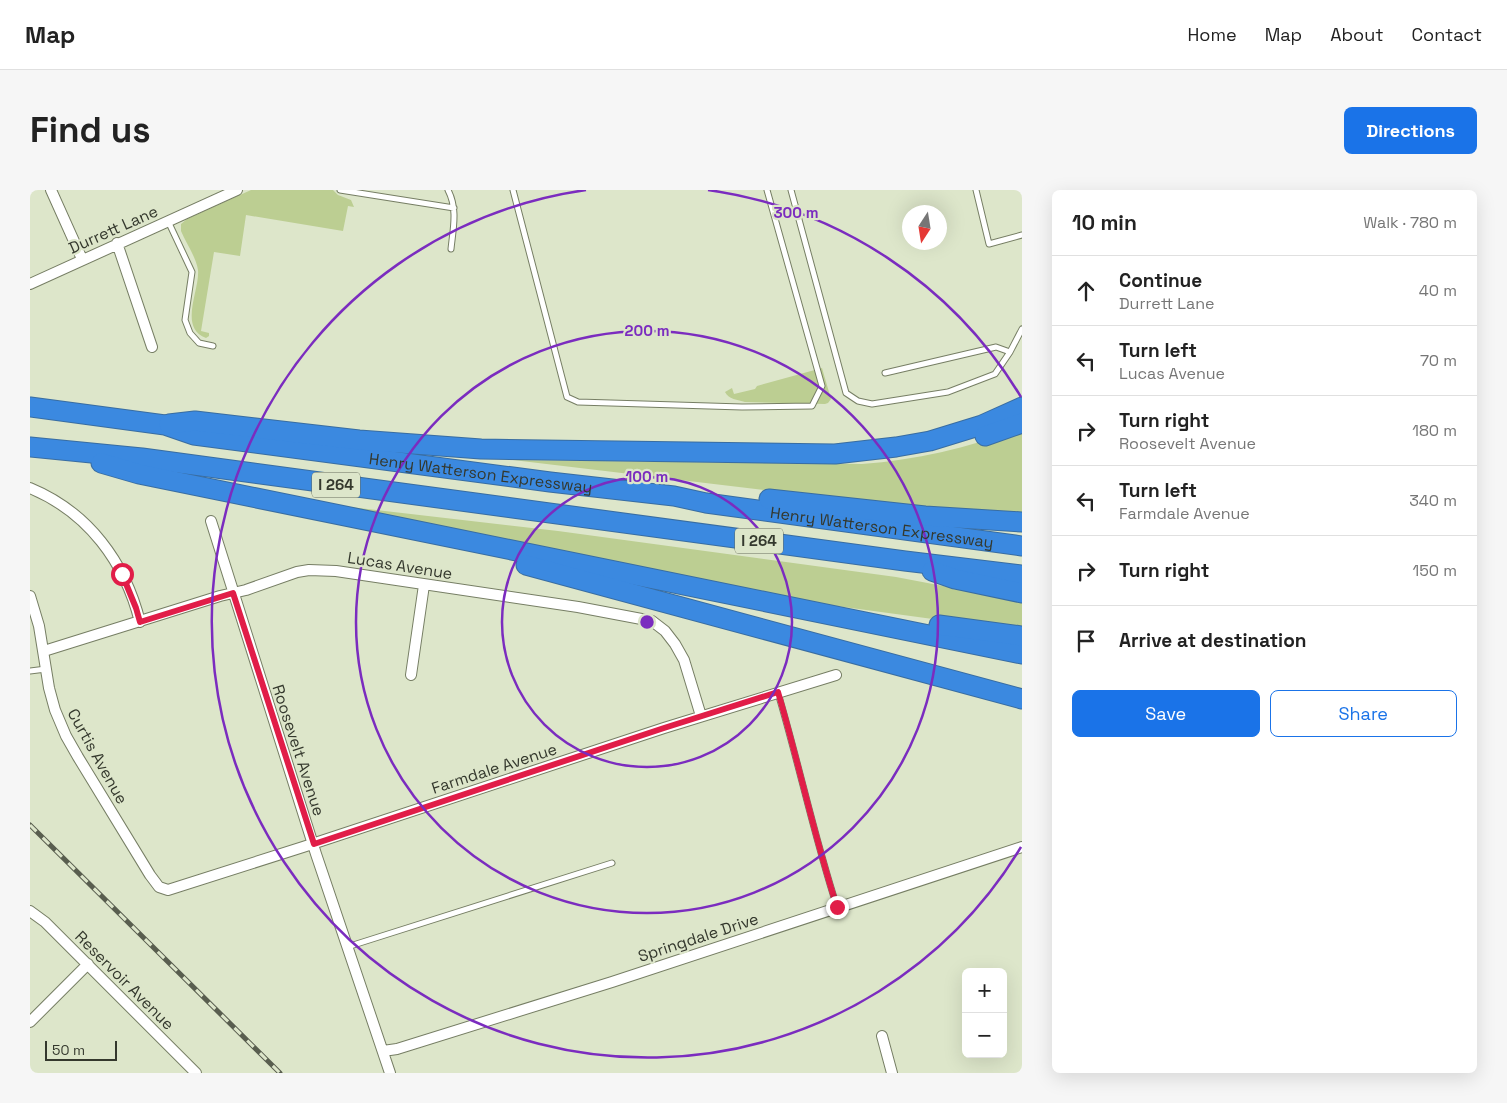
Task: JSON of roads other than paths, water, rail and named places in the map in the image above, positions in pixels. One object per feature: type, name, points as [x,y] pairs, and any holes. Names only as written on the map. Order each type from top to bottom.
[{"type":"highway","name":"Henry Watterson Expressway","points":[[30,407],[165,425],[194,435],[550,482],[674,496],[706,503],[1022,546]]},
{"type":"highway","points":[[165,425],[195,421],[359,440],[481,449],[835,454],[896,447],[930,440],[964,431],[1022,407]]},
{"type":"highway","points":[[835,454],[855,459],[909,454],[958,444],[1022,423]]},
{"type":"highway","name":"Henry Watterson Expressway","points":[[30,447],[142,458],[905,561],[1022,574]]},
{"type":"highway","points":[[61,450],[139,474],[1022,654]]},
{"type":"highway","points":[[674,496],[708,492],[909,514],[1022,522]]},
{"type":"highway","points":[[465,540],[489,555],[1022,699]]},
{"type":"highway","points":[[905,561],[955,579],[1022,593]]},
{"type":"highway","points":[[883,626],[907,621],[1022,636]]},
{"type":"street","points":[[51,190],[82,259]]},
{"type":"street","name":"Durrett Lane","points":[[30,284],[236,190]]},
{"type":"street","points":[[118,244],[152,347]]},
{"type":"street","points":[[30,488],[53,499],[69,510],[82,520],[106,546],[129,588],[140,622]]},
{"type":"street","name":"Roosevelt Avenue","points":[[211,521],[347,947],[390,1073]]},
{"type":"street","name":"Lucas Avenue","points":[[44,651],[309,570],[336,571],[578,607],[652,622],[665,631],[684,660],[701,716]]},
{"type":"street","points":[[411,675],[424,584]]},
{"type":"street","name":"Curtis Avenue","points":[[30,596],[39,626],[55,710],[66,736],[150,875],[162,889]]},
{"type":"street","name":"Farmdale Avenue","points":[[162,889],[178,888],[701,716],[836,675]]},
{"type":"street","name":"Springdale Drive","points":[[383,1051],[397,1049],[505,1016],[1022,847]]},
{"type":"street","name":"Reservoir Avenue","points":[[30,911],[45,922],[196,1073]]},
{"type":"street","points":[[30,1022],[88,964]]},
{"type":"street","points":[[882,1036],[892,1073]]},
{"type":"lane","points":[[340,190],[454,208]]},
{"type":"lane","points":[[448,190],[454,202],[451,249]]},
{"type":"lane","points":[[513,190],[567,396],[578,402],[742,407],[812,406],[822,386],[767,190]]},
{"type":"lane","points":[[791,190],[846,393],[858,401],[872,404],[948,392],[995,374],[1010,352],[1022,329]]},
{"type":"lane","points":[[976,190],[989,244],[1022,235]]},
{"type":"lane","points":[[168,221],[192,272],[185,320],[190,333],[199,343],[213,346]]},
{"type":"lane","points":[[885,373],[996,347],[1010,352]]},
{"type":"lane","points":[[30,671],[46,669]]},
{"type":"lane","points":[[778,692],[824,867],[837,907]]},
{"type":"lane","points":[[347,947],[612,863]]},
{"type":"railway","points":[[30,825],[280,1073]]}]
